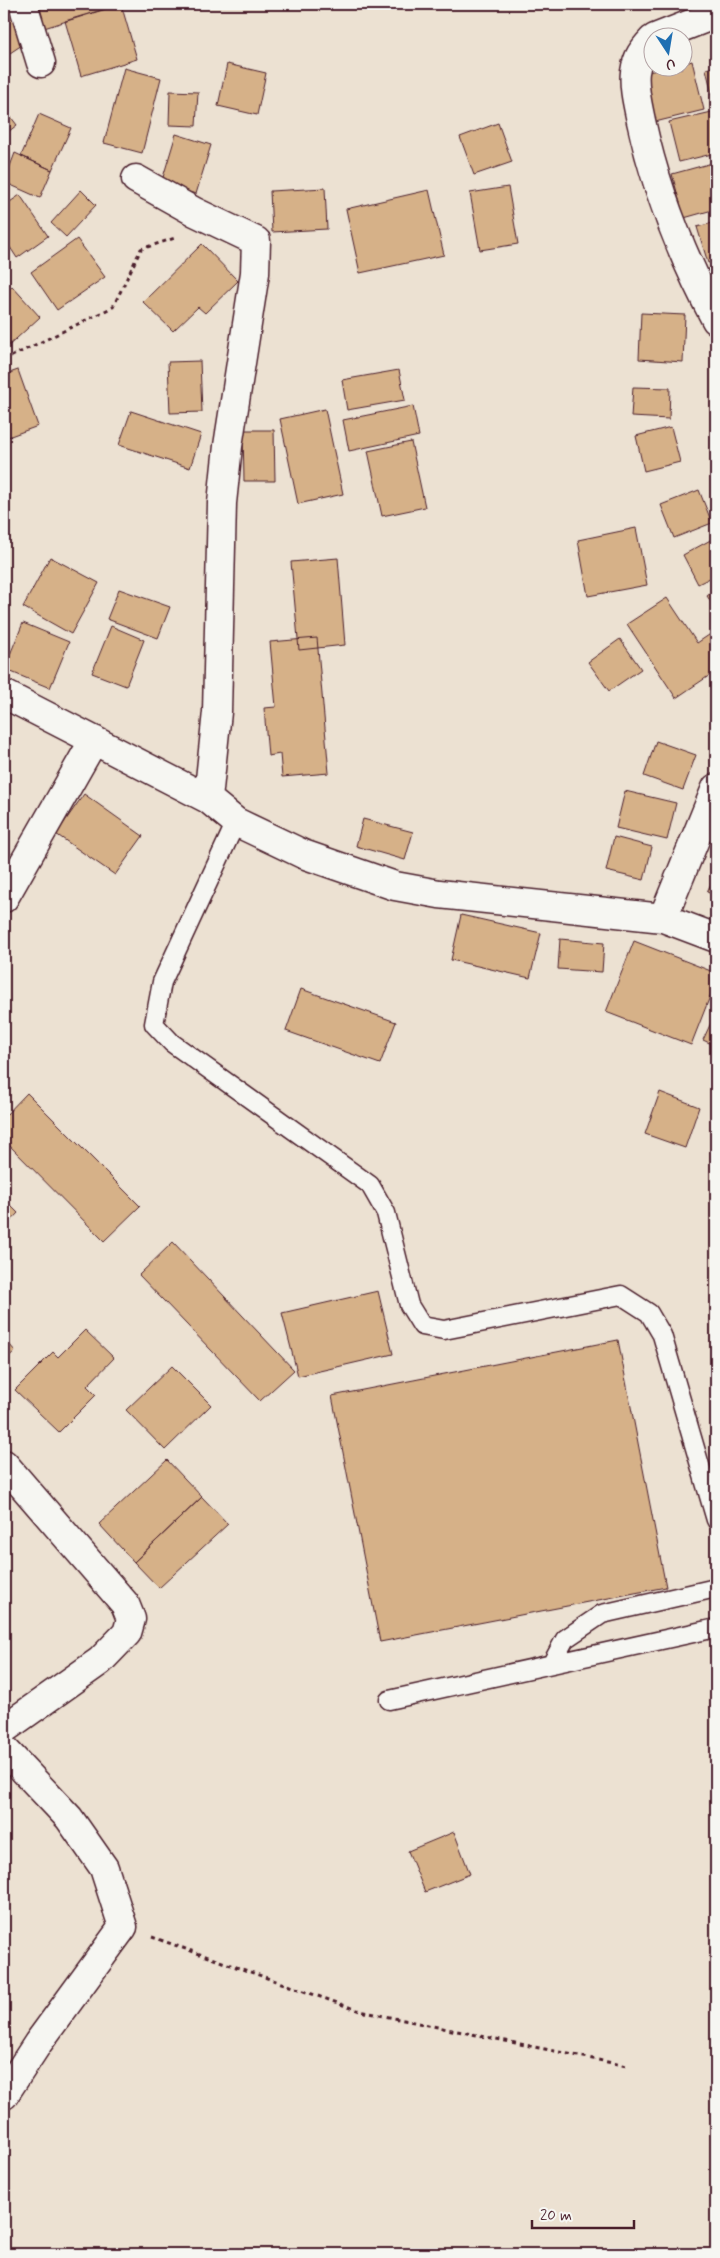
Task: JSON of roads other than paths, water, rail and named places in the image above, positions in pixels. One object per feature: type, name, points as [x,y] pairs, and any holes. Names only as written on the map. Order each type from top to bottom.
[{"type":"street","points":[[23,4],[40,62]]},
{"type":"street","points":[[681,28],[716,14]]},
{"type":"street","points":[[642,51],[634,73],[646,145],[671,221],[696,282],[716,320]]},
{"type":"street","points":[[136,179],[195,212],[256,241],[255,273],[228,446],[222,503],[217,712],[208,799]]},
{"type":"street","points":[[4,694],[208,799],[236,822],[304,854],[395,886],[439,894],[663,918],[716,938]]},
{"type":"street","points":[[4,898],[94,740]]},
{"type":"street","points":[[663,918],[716,788]]},
{"type":"street","points":[[4,1464],[126,1604],[131,1619],[127,1633],[100,1661],[4,1729]]},
{"type":"street","points":[[4,1748],[69,1818],[104,1868],[123,1927],[38,2043],[4,2095]]},
{"type":"lane","points":[[236,822],[162,982],[154,1024],[172,1043],[370,1186],[386,1213],[409,1306],[422,1326],[444,1330],[621,1295],[649,1313],[662,1335],[716,1520]]},
{"type":"lane","points":[[552,1663],[565,1639],[602,1614],[716,1588],[716,1586]]},
{"type":"lane","points":[[388,1700],[716,1628]]}]
